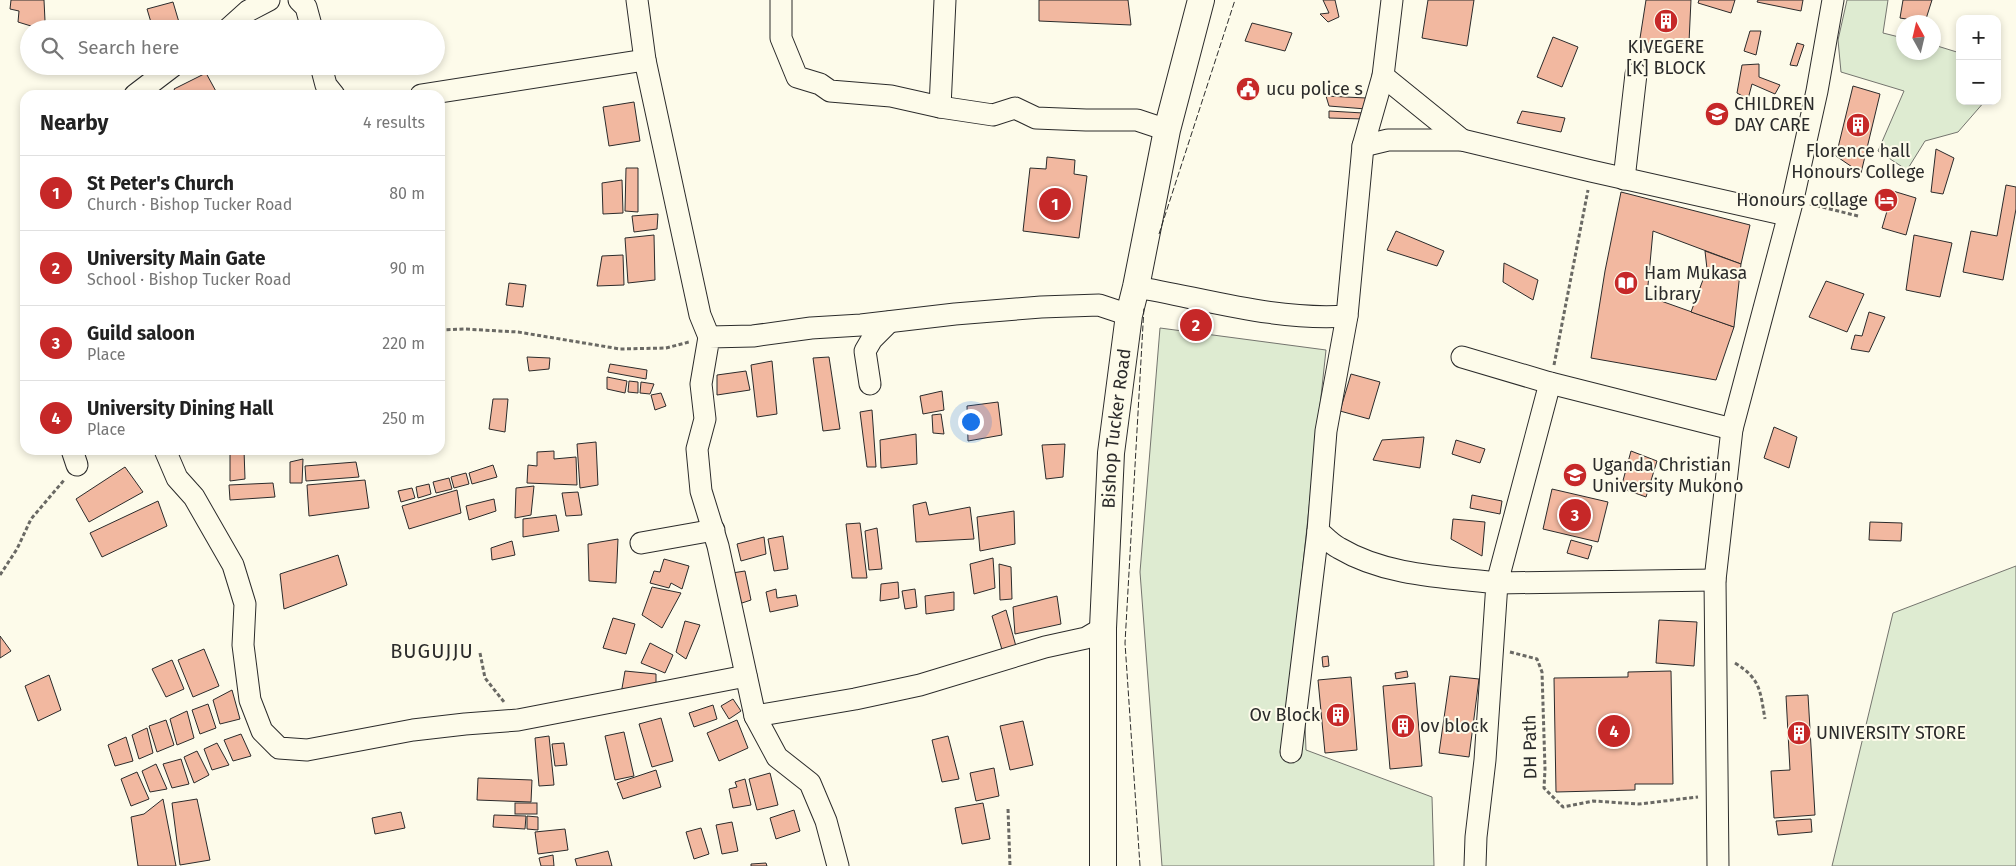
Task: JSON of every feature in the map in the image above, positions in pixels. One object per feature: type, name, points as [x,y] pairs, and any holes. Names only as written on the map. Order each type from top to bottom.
[{"type":"main road","name":"Bishop Tucker Road","points":[[1103,866],[1104,628],[1111,454],[1129,315],[1167,130],[1201,0]]},
{"type":"street","points":[[238,20],[248,11],[269,0]]},
{"type":"street","points":[[299,0],[306,7],[310,20]]},
{"type":"street","points":[[637,0],[645,60],[700,315],[709,337],[701,384],[705,419],[697,449],[701,490],[714,530],[755,716],[777,757],[810,783],[826,820],[838,866]]},
{"type":"street","points":[[781,0],[781,38],[797,76],[820,84],[830,91],[892,96],[940,107],[993,114],[1015,108],[1036,118],[1137,120],[1167,130]]},
{"type":"street","points":[[940,107],[945,0]]},
{"type":"street","points":[[1291,752],[1318,531],[1326,430],[1347,316],[1363,146],[1383,76],[1392,0]]},
{"type":"street","points":[[1718,866],[1714,580],[1732,429],[1790,207],[1817,91],[1834,0]]},
{"type":"street","points":[[445,91],[645,60]]},
{"type":"street","points":[[1624,178],[1636,74]]},
{"type":"street","points":[[142,90],[161,75]]},
{"type":"street","points":[[323,75],[326,85],[330,90]]},
{"type":"street","points":[[1383,76],[1462,140]]},
{"type":"street","points":[[1363,146],[1388,140],[1462,140],[1624,178],[1790,207]]},
{"type":"street","points":[[1136,288],[1226,306],[1311,318],[1347,316]]},
{"type":"street","points":[[709,337],[753,336],[811,328],[1041,306],[1099,305],[1129,315]]},
{"type":"street","points":[[870,384],[865,351],[872,339],[889,322]]},
{"type":"street","points":[[1462,356],[1550,383],[1732,429]]},
{"type":"street","points":[[1475,866],[1476,837],[1485,760],[1497,583],[1550,383]]},
{"type":"street","points":[[167,455],[177,478],[194,497],[233,565],[245,604],[243,645],[250,700],[262,731],[280,748],[307,750],[413,730],[518,720],[746,676]]},
{"type":"street","points":[[641,543],[714,530]]},
{"type":"street","points":[[1318,531],[1338,548],[1362,559],[1395,570],[1497,583],[1714,580]]},
{"type":"street","points":[[755,716],[855,699],[920,685],[1037,649],[1086,638],[1104,628]]},
{"type":"path","points":[[1550,383],[1591,171]]},
{"type":"path","points":[[1790,207],[1858,216]]},
{"type":"path","points":[[445,330],[518,332],[620,349],[648,350],[666,348],[709,337]]},
{"type":"path","points":[[0,575],[17,549],[31,519],[75,457]]},
{"type":"path","name":"DH Path","points":[[1493,649],[1522,653],[1537,659],[1542,672],[1544,788],[1563,807],[1593,801],[1639,804],[1697,797],[1717,790]]},
{"type":"path","points":[[1715,651],[1747,670],[1758,684],[1765,718]]},
{"type":"path","points":[[480,653],[485,678],[518,720]]},
{"type":"path","points":[[1008,809],[1010,866]]},
{"type":"green space","points":[[1847,0],[1888,0],[1883,33],[1896,36],[1896,60],[1941,60],[1941,47],[1956,52],[1956,105],[1982,105],[1958,132],[1925,141],[1907,170],[1878,151],[1904,91],[1841,72],[1838,40]]},
{"type":"green space","points":[[1160,328],[1326,350],[1300,592],[1306,750],[1432,797],[1434,866],[1162,866],[1140,572]]},
{"type":"green space","points":[[2016,566],[2016,866],[1832,866],[1893,613]]},
{"type":"building","points":[[11,0],[44,0],[45,20],[20,20],[20,23],[18,22],[19,11],[10,9]]},
{"type":"building","points":[[1039,0],[1128,0],[1131,25],[1039,21]]},
{"type":"building","points":[[1323,0],[1335,0],[1339,17],[1328,22],[1320,14],[1329,13]]},
{"type":"building","points":[[1428,0],[1474,0],[1467,46],[1422,38]]},
{"type":"building","name":"KIVEGERE [K] BLOCK","points":[[1646,0],[1691,0],[1689,42],[1638,51]]},
{"type":"building","points":[[1699,0],[1735,0],[1731,13],[1698,3]]},
{"type":"building","points":[[1758,0],[1803,0],[1801,11],[1757,2]]},
{"type":"building","points":[[1903,0],[1932,0],[1927,15],[1900,15]]},
{"type":"building","points":[[173,2],[178,20],[150,20],[147,9]]},
{"type":"building","points":[[1252,23],[1292,33],[1285,51],[1245,41]]},
{"type":"building","points":[[1750,31],[1761,31],[1756,55],[1744,51]]},
{"type":"building","points":[[1553,37],[1578,47],[1562,87],[1537,77]]},
{"type":"building","points":[[1797,43],[1804,45],[1797,66],[1790,65]]},
{"type":"building","points":[[1759,64],[1759,77],[1780,85],[1775,94],[1752,84],[1748,99],[1737,93],[1742,65]]},
{"type":"building","points":[[202,75],[207,75],[215,90],[174,90]]},
{"type":"building","name":"Florence hall Honours College","points":[[1853,86],[1880,94],[1861,173],[1836,156]]},
{"type":"building","points":[[1326,96],[1366,98],[1366,109],[1329,106]]},
{"type":"building","points":[[634,102],[640,141],[609,146],[603,107]]},
{"type":"building","points":[[1329,111],[1363,113],[1364,119],[1329,118]]},
{"type":"building","points":[[1522,111],[1565,118],[1561,132],[1517,123]]},
{"type":"building","points":[[1936,149],[1954,158],[1943,194],[1931,192]]},
{"type":"building","points":[[1047,157],[1075,160],[1074,174],[1087,176],[1079,238],[1023,231],[1030,168],[1046,169]]},
{"type":"building","points":[[626,168],[638,168],[638,212],[625,211]]},
{"type":"building","points":[[622,180],[623,213],[603,214],[602,183]]},
{"type":"building","points":[[2006,185],[2016,187],[2016,209],[2003,280],[1963,272],[1971,231],[1997,236]]},
{"type":"building","points":[[1893,191],[1916,198],[1906,235],[1882,228]]},
{"type":"building","name":"Ham Mukasa Library","points":[[1621,192],[1750,225],[1741,264],[1653,231],[1647,296],[1734,327],[1716,380],[1591,358],[1605,271]]},
{"type":"building","points":[[658,214],[657,229],[634,232],[632,216]]},
{"type":"building","points":[[1396,231],[1444,251],[1437,266],[1387,250]]},
{"type":"building","points":[[654,235],[655,280],[628,283],[625,238]]},
{"type":"building","points":[[1914,235],[1952,243],[1940,297],[1906,290]]},
{"type":"building","points":[[1705,251],[1741,264],[1734,327],[1691,312],[1707,269]]},
{"type":"building","points":[[623,255],[624,285],[597,286],[602,256]]},
{"type":"building","points":[[1504,263],[1538,280],[1533,300],[1503,282]]},
{"type":"building","points":[[1826,281],[1864,294],[1847,332],[1809,317]]},
{"type":"building","points":[[509,283],[526,285],[523,307],[506,305]]},
{"type":"building","points":[[1869,312],[1885,317],[1869,352],[1851,349],[1855,335],[1862,336]]},
{"type":"building","points":[[527,357],[550,358],[549,369],[529,371]]},
{"type":"building","points":[[829,357],[840,429],[823,431],[813,358]]},
{"type":"building","points":[[772,361],[777,414],[757,417],[751,365]]},
{"type":"building","points":[[610,364],[647,370],[646,379],[608,372]]},
{"type":"building","points":[[746,371],[750,390],[717,395],[717,375]]},
{"type":"building","points":[[1351,374],[1380,382],[1369,419],[1340,411]]},
{"type":"building","points":[[607,377],[627,381],[625,393],[607,389]]},
{"type":"building","points":[[629,381],[638,382],[638,393],[628,392]]},
{"type":"building","points":[[641,382],[654,384],[650,394],[640,393]]},
{"type":"building","points":[[942,391],[944,410],[923,414],[920,396]]},
{"type":"building","points":[[661,393],[666,406],[655,410],[651,395]]},
{"type":"building","points":[[493,399],[508,399],[505,432],[489,429]]},
{"type":"building","points":[[998,402],[1002,435],[968,441],[967,406]]},
{"type":"building","points":[[872,410],[876,467],[867,467],[860,412]]},
{"type":"building","points":[[941,414],[944,434],[933,433],[932,415]]},
{"type":"building","points":[[1774,427],[1797,437],[1789,468],[1764,458]]},
{"type":"building","points":[[916,434],[917,464],[881,468],[880,440]]},
{"type":"building","points":[[1424,437],[1420,468],[1373,460],[1382,440]]},
{"type":"building","points":[[1456,440],[1485,449],[1480,463],[1452,454]]},
{"type":"building","points":[[596,442],[598,485],[580,488],[577,444]]},
{"type":"building","points":[[1065,444],[1063,477],[1046,479],[1042,445]]},
{"type":"building","points":[[554,451],[554,459],[576,457],[577,485],[527,483],[528,465],[537,466],[537,452]]},
{"type":"building","points":[[1631,451],[1657,461],[1646,497],[1621,488]]},
{"type":"building","points":[[230,455],[244,455],[245,479],[230,481]]},
{"type":"building","points":[[303,459],[302,483],[290,483],[290,462]]},
{"type":"building","points":[[356,462],[359,477],[306,481],[305,466]]},
{"type":"building","points":[[493,465],[497,477],[472,484],[469,473]]},
{"type":"building","points":[[125,467],[143,492],[89,522],[76,499]]},
{"type":"building","points":[[466,473],[469,484],[454,488],[451,477]]},
{"type":"building","points":[[449,478],[452,489],[436,493],[433,482]]},
{"type":"building","points":[[365,480],[369,508],[309,516],[307,485]]},
{"type":"building","points":[[273,483],[275,497],[230,500],[229,485]]},
{"type":"building","points":[[429,484],[431,494],[418,498],[416,487]]},
{"type":"building","points":[[534,486],[531,515],[515,518],[516,488]]},
{"type":"building","points":[[412,488],[415,498],[401,502],[398,491]]},
{"type":"building","points":[[1552,489],[1608,502],[1598,542],[1543,529]]},
{"type":"building","points":[[457,490],[461,513],[409,529],[402,506]]},
{"type":"building","points":[[578,492],[582,515],[566,516],[562,493]]},
{"type":"building","points":[[1472,495],[1502,501],[1500,514],[1470,508]]},
{"type":"building","points":[[494,499],[496,511],[469,520],[466,506]]},
{"type":"building","points":[[158,501],[167,526],[102,557],[90,533]]},
{"type":"building","points":[[926,502],[929,515],[970,507],[974,539],[916,542],[913,505]]},
{"type":"building","points":[[1014,511],[1015,544],[980,551],[977,517]]},
{"type":"building","points":[[556,515],[559,531],[523,537],[523,519]]},
{"type":"building","points":[[1453,519],[1485,522],[1482,556],[1451,539]]},
{"type":"building","points":[[1870,522],[1902,523],[1901,541],[1869,540]]},
{"type":"building","points":[[860,523],[867,578],[852,578],[846,524]]},
{"type":"building","points":[[877,528],[882,569],[869,570],[865,531]]},
{"type":"building","points":[[783,536],[788,569],[774,571],[768,539]]},
{"type":"building","points":[[764,537],[766,554],[741,561],[737,544]]},
{"type":"building","points":[[618,539],[616,583],[589,581],[588,544]]},
{"type":"building","points":[[1571,540],[1592,546],[1588,559],[1567,553]]},
{"type":"building","points":[[512,541],[515,555],[492,560],[491,548]]},
{"type":"building","points":[[338,555],[347,585],[284,609],[280,574]]},
{"type":"building","points":[[993,558],[995,588],[974,594],[970,564]]},
{"type":"building","points":[[664,559],[689,566],[682,589],[671,583],[669,588],[650,583],[654,571],[660,572]]},
{"type":"building","points":[[999,564],[1011,567],[1012,599],[1000,600]]},
{"type":"building","points":[[745,571],[751,600],[739,604],[732,573]]},
{"type":"building","points":[[898,582],[899,598],[880,601],[881,584]]},
{"type":"building","points":[[652,587],[681,593],[662,628],[642,615]]},
{"type":"building","points":[[776,589],[777,598],[796,595],[798,606],[770,612],[766,592]]},
{"type":"building","points":[[915,589],[917,607],[905,609],[902,591]]},
{"type":"building","points":[[954,592],[954,610],[926,614],[925,596]]},
{"type":"building","points":[[1057,596],[1061,624],[1015,634],[1013,607]]},
{"type":"building","points":[[1006,610],[1017,650],[1003,653],[992,616]]},
{"type":"building","points":[[613,618],[635,624],[626,654],[603,648]]},
{"type":"building","points":[[1659,620],[1697,622],[1694,666],[1656,663]]},
{"type":"building","points":[[685,621],[700,625],[686,659],[676,652]]},
{"type":"building","points":[[0,636],[11,651],[0,658]]},
{"type":"building","points":[[650,643],[673,655],[665,673],[641,663]]},
{"type":"building","points":[[204,649],[219,686],[193,697],[178,660]]},
{"type":"building","points":[[1328,656],[1329,666],[1323,667],[1322,657]]},
{"type":"building","points":[[172,660],[184,689],[166,697],[152,669]]},
{"type":"building","points":[[625,671],[656,674],[656,692],[621,694]]},
{"type":"building","points":[[1407,671],[1408,677],[1396,679],[1395,673]]},
{"type":"building","points":[[1671,671],[1673,784],[1635,784],[1635,790],[1556,792],[1554,678],[1628,677],[1628,672]]},
{"type":"building","points":[[49,675],[61,710],[38,721],[25,686]]},
{"type":"building","points":[[1450,676],[1479,679],[1469,757],[1439,753]]},
{"type":"building","name":"Ov Block","points":[[1351,677],[1357,750],[1325,753],[1318,680]]},
{"type":"building","name":"ov block","points":[[1415,683],[1422,766],[1390,769],[1383,686]]},
{"type":"building","points":[[232,690],[240,719],[220,724],[213,700]]},
{"type":"building","name":"UNIVERSITY STORE","points":[[1808,695],[1815,815],[1774,818],[1771,771],[1790,770],[1786,696]]},
{"type":"building","points":[[733,699],[741,711],[729,719],[721,706]]},
{"type":"building","points":[[208,704],[216,728],[200,734],[192,710]]},
{"type":"building","points":[[713,705],[717,719],[694,727],[689,713]]},
{"type":"building","points":[[187,711],[194,738],[177,745],[170,719]]},
{"type":"building","points":[[661,718],[673,761],[652,767],[639,724]]},
{"type":"building","points":[[166,720],[174,745],[157,752],[149,726]]},
{"type":"building","points":[[737,720],[748,748],[719,761],[707,733]]},
{"type":"building","points":[[1023,721],[1033,765],[1010,770],[1000,726]]},
{"type":"building","points":[[147,728],[153,753],[139,759],[132,735]]},
{"type":"building","points":[[624,732],[634,776],[615,780],[605,736]]},
{"type":"building","points":[[241,734],[251,756],[233,761],[224,740]]},
{"type":"building","points":[[549,736],[554,785],[539,786],[535,738]]},
{"type":"building","points":[[948,736],[959,779],[942,782],[932,740]]},
{"type":"building","points":[[126,737],[133,761],[115,766],[108,745]]},
{"type":"building","points":[[217,743],[229,765],[212,770],[204,749]]},
{"type":"building","points":[[564,743],[567,765],[555,766],[552,744]]},
{"type":"building","points":[[197,751],[209,775],[194,783],[184,757]]},
{"type":"building","points":[[181,759],[189,784],[172,788],[163,764]]},
{"type":"building","points":[[156,764],[167,789],[150,792],[142,771]]},
{"type":"building","points":[[994,768],[999,796],[976,801],[970,773]]},
{"type":"building","points":[[656,770],[661,787],[623,799],[617,783]]},
{"type":"building","points":[[137,772],[149,799],[131,806],[121,779]]},
{"type":"building","points":[[770,773],[778,805],[757,810],[749,779]]},
{"type":"building","points":[[478,778],[532,780],[531,802],[477,800]]},
{"type":"building","points":[[745,779],[751,805],[733,808],[729,789],[737,787],[735,782]]},
{"type":"building","points":[[163,799],[176,866],[138,866],[131,817],[144,814]]},
{"type":"building","points":[[197,799],[210,860],[180,865],[172,803]]},
{"type":"building","points":[[515,803],[537,803],[537,814],[515,814]]},
{"type":"building","points":[[983,803],[990,839],[962,844],[955,808]]},
{"type":"building","points":[[794,810],[800,831],[776,839],[770,818]]},
{"type":"building","points":[[401,812],[405,828],[375,834],[372,818]]},
{"type":"building","points":[[494,815],[526,816],[525,829],[493,827]]},
{"type":"building","points":[[527,816],[538,817],[538,830],[527,829]]},
{"type":"building","points":[[1811,819],[1812,832],[1778,835],[1776,821]]},
{"type":"building","points":[[732,822],[738,851],[722,854],[716,825]]},
{"type":"building","points":[[701,828],[709,854],[694,859],[686,832]]},
{"type":"building","points":[[565,829],[568,850],[538,854],[535,832]]},
{"type":"building","points":[[608,851],[612,866],[577,866],[575,859]]},
{"type":"building","points":[[553,855],[554,866],[541,866],[539,858]]},
{"type":"building","points":[[766,863],[767,866],[751,866],[751,864]]},
{"type":"fence","points":[[1159,234],[1235,0]]},
{"type":"fence","points":[[1140,866],[1125,643],[1144,307]]},
{"type":"place","name":"KIVEGERE [K] BLOCK","points":[[1666,21]]},
{"type":"place","name":"ucu police s","points":[[1248,89]]},
{"type":"place","name":"CHILDREN DAY CARE","points":[[1717,114]]},
{"type":"place","name":"Florence hall Honours College","points":[[1858,125]]},
{"type":"place","name":"Honours collage","points":[[1886,200]]},
{"type":"place","name":"St Peter's Church","points":[[1055,204]]},
{"type":"place","name":"Ham Mukasa Library","points":[[1626,283]]},
{"type":"place","name":"University Main Gate","points":[[1196,325]]},
{"type":"place","name":"Uganda Christian University Mukono","points":[[1575,475]]},
{"type":"place","name":"Guild saloon","points":[[1575,515]]},
{"type":"place","name":"Ov Block","points":[[1338,715]]},
{"type":"place","name":"ov block","points":[[1403,726]]},
{"type":"place","name":"University Dining Hall","points":[[1614,731]]},
{"type":"place","name":"UNIVERSITY STORE","points":[[1799,733]]},
{"type":"district","name":"BUGUJJU","points":[[432,651]]}]
